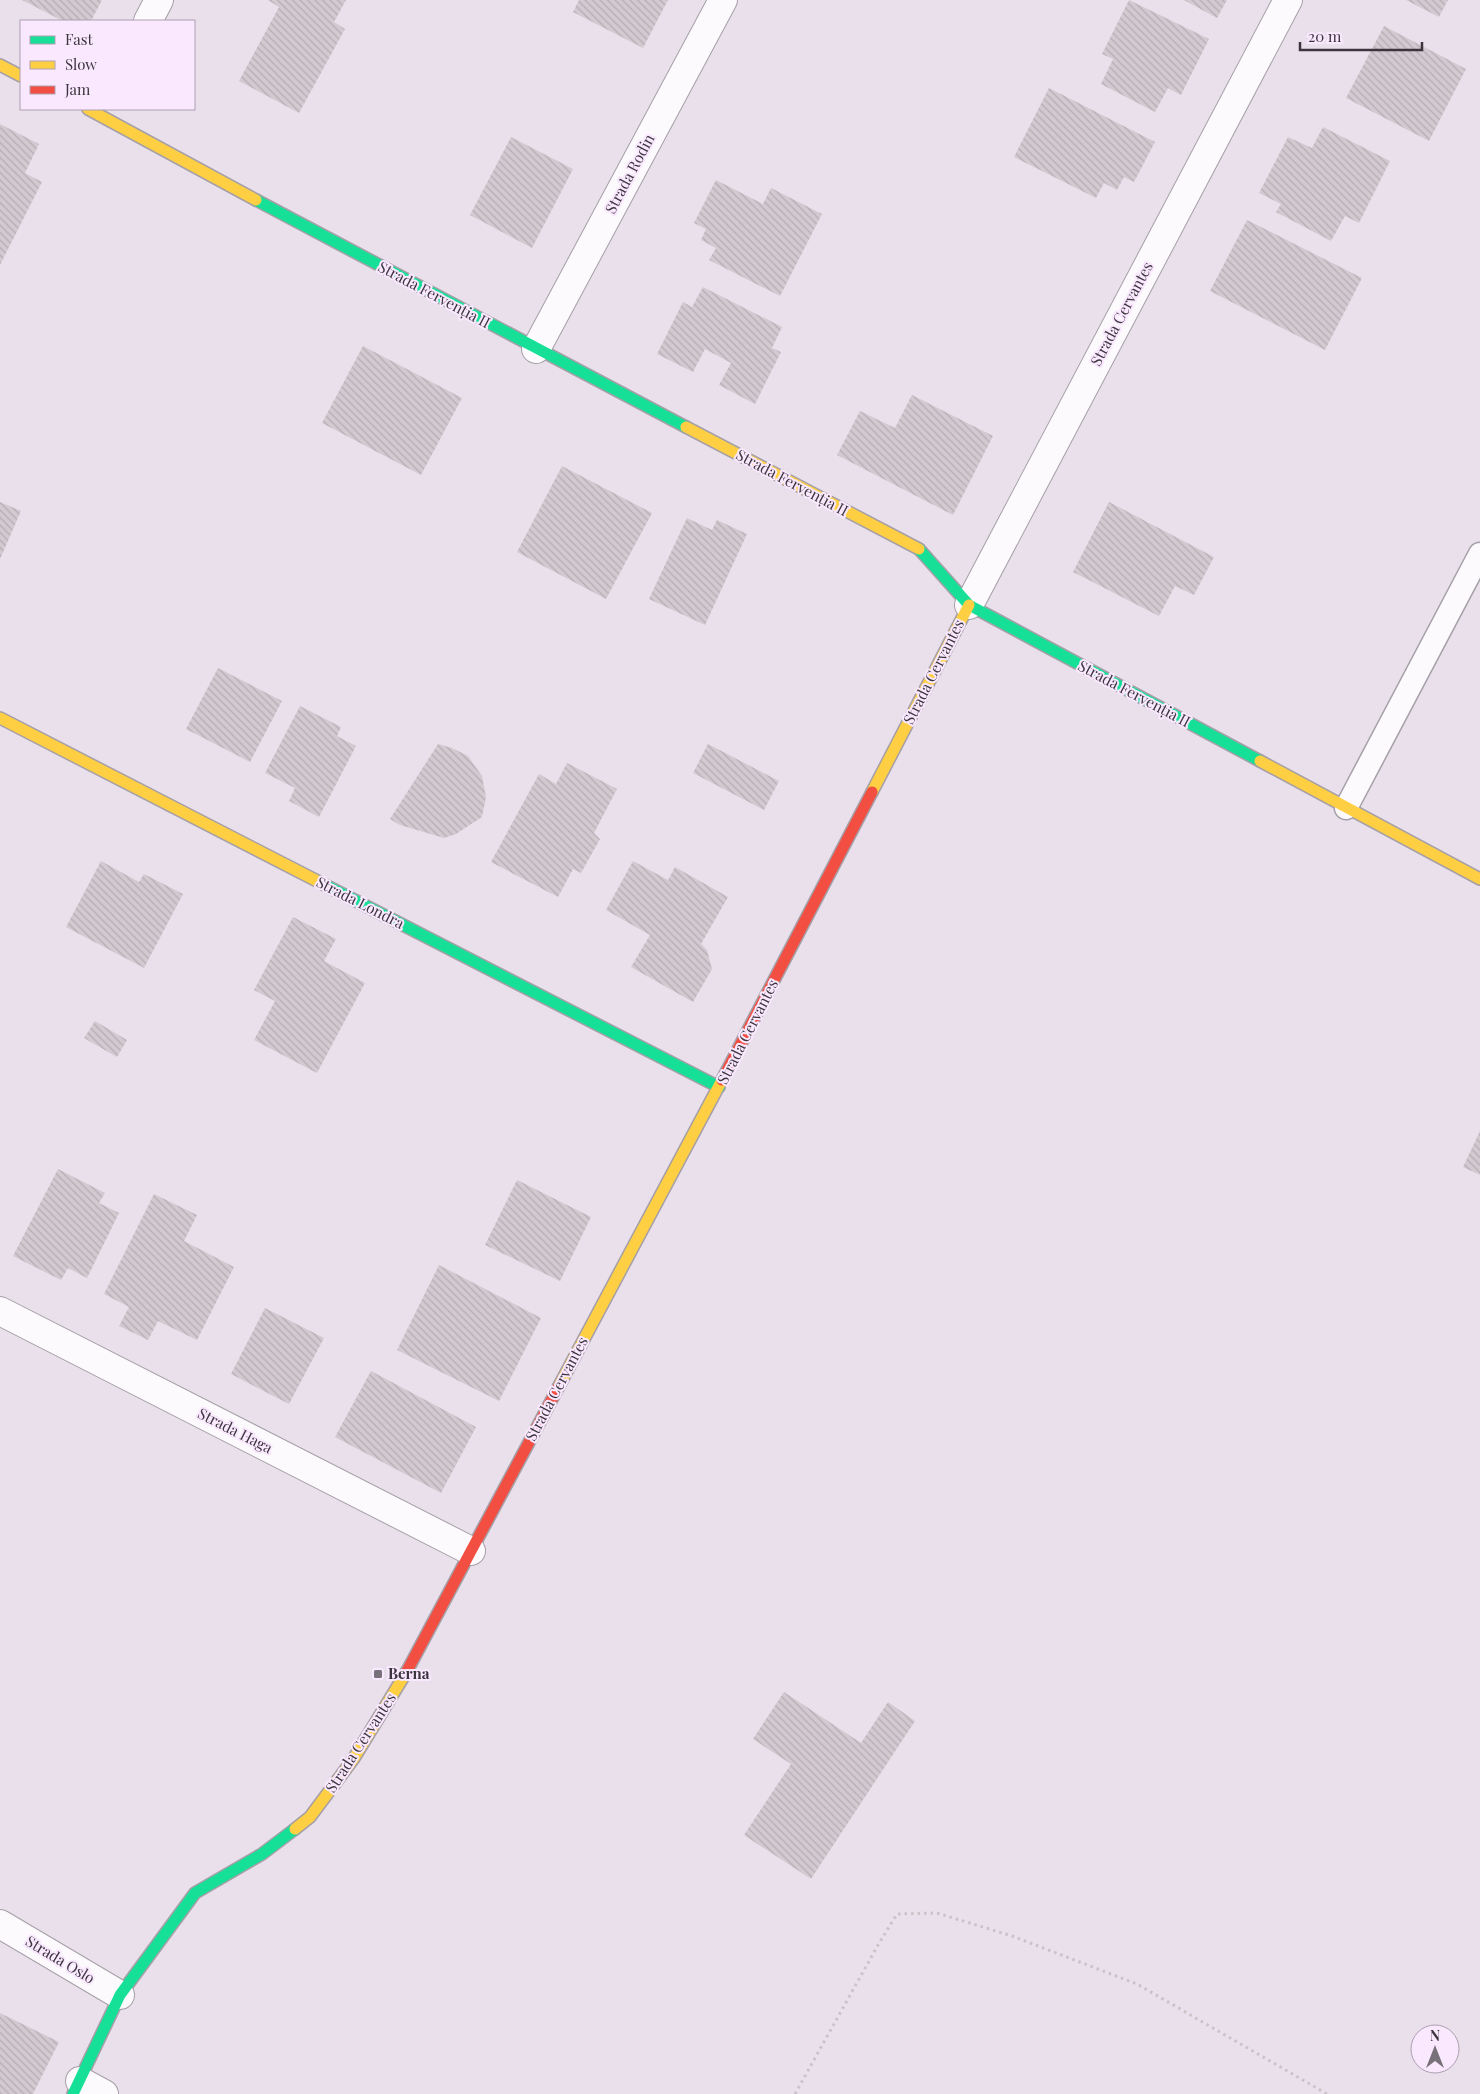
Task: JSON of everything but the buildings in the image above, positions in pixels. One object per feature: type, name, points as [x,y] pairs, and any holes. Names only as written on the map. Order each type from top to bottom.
[{"type":"street","points":[[149,20],[159,0]]},
{"type":"street","name":"Strada Rodin","points":[[536,349],[723,0]]},
{"type":"street","name":"Strada Cervantes","points":[[77,2088],[120,1995],[195,1893],[262,1854],[310,1818],[354,1758],[400,1683],[719,1088],[969,605],[1288,0]]},
{"type":"street","points":[[0,65],[20,75]]},
{"type":"street","name":"Strada Fervenția II","points":[[96,111],[426,291],[920,550],[969,605],[1480,879]]},
{"type":"street","name":"Strada Londra","points":[[0,718],[719,1088]]},
{"type":"street","name":"Strada Haga","points":[[0,1311],[471,1550]]},
{"type":"street","name":"Strada Oslo","points":[[0,1924],[120,1995]]},
{"type":"street","points":[[77,2088],[104,2094]]},
{"type":"lane","points":[[1346,808],[1480,554]]},
{"type":"path","points":[[796,2094],[897,1914],[937,1914],[1012,1936],[1137,1984],[1327,2094]]},
{"type":"traffic: fast","points":[[256,200],[686,427]]},
{"type":"traffic: fast","points":[[919,549],[969,605],[1260,761]]},
{"type":"traffic: fast","points":[[325,885],[719,1087]]},
{"type":"traffic: fast","points":[[73,2094],[120,1995],[195,1893],[262,1854],[295,1829]]},
{"type":"traffic: slow","points":[[0,65],[20,75]]},
{"type":"traffic: slow","points":[[90,110],[256,200]]},
{"type":"traffic: slow","points":[[686,427],[919,549]]},
{"type":"traffic: slow","points":[[872,792],[969,605]]},
{"type":"traffic: slow","points":[[0,718],[325,885]]},
{"type":"traffic: slow","points":[[1260,761],[1480,879]]},
{"type":"traffic: slow","points":[[559,1386],[722,1080]]},
{"type":"traffic: slow","points":[[295,1829],[310,1817],[354,1758],[407,1671]]},
{"type":"traffic: jam","points":[[722,1080],[872,792]]},
{"type":"traffic: jam","points":[[407,1671],[559,1386]]},
{"type":"place","name":"Berna","points":[[378,1674]]}]
